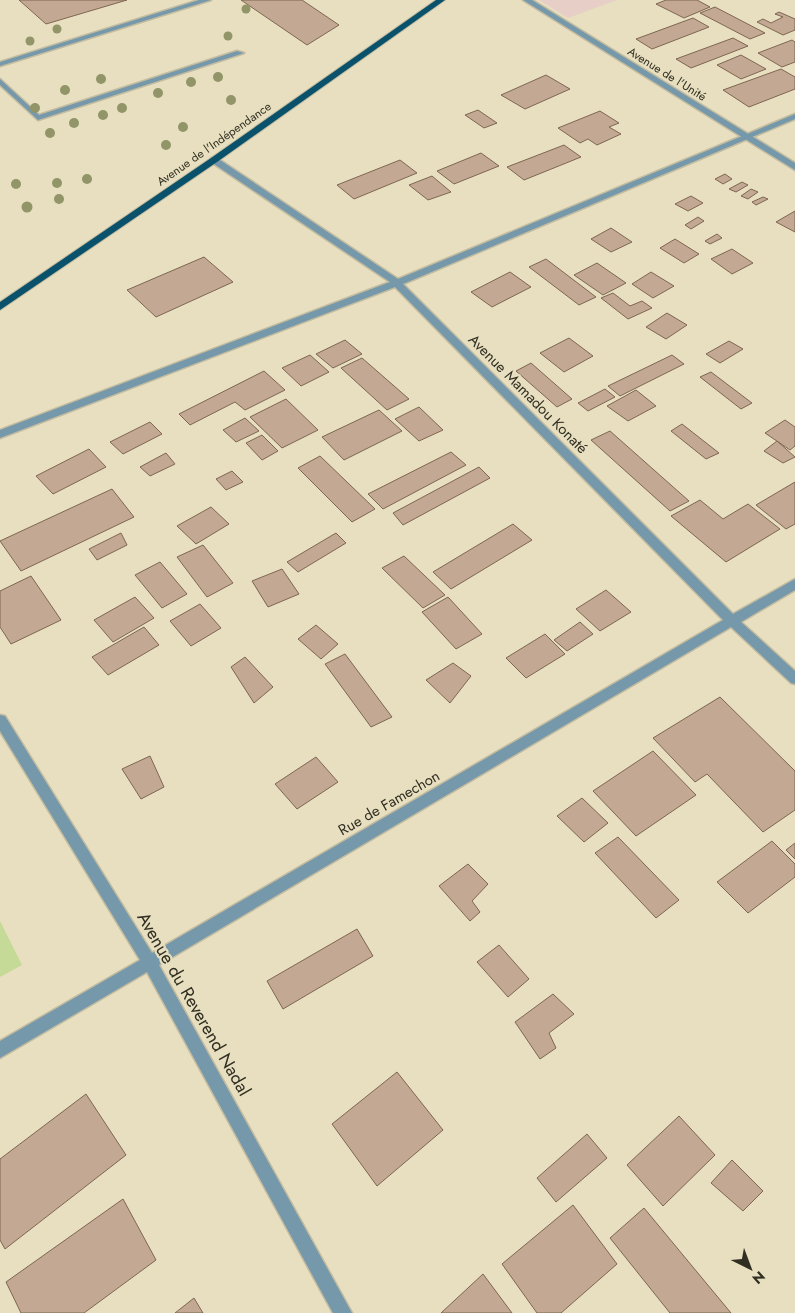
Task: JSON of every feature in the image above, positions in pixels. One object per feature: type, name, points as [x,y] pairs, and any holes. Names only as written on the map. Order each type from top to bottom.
[{"type":"highway","name":"Avenue de l'Indépendance","points":[[0,308],[441,0]]},
{"type":"street","points":[[0,64],[207,0]]},
{"type":"street","name":"Avenue de l'Unité","points":[[527,0],[795,167]]},
{"type":"street","points":[[0,81],[38,118],[240,53]]},
{"type":"street","points":[[0,434],[397,283],[795,116]]},
{"type":"street","name":"Avenue Mamadou Konaté","points":[[214,160],[397,283],[732,621],[795,680]]},
{"type":"street","name":"Rue de Famechon","points":[[0,1050],[795,584]]},
{"type":"street","name":"Avenue du Reverend Nadal","points":[[0,720],[150,962],[343,1313]]},
{"type":"shaded area","points":[[539,0],[617,0],[568,18]]},
{"type":"green space","points":[[0,921],[22,965],[0,977]]},
{"type":"building","points":[[19,0],[127,0],[46,24]]},
{"type":"building","points":[[241,0],[302,0],[339,25],[307,45]]},
{"type":"building","points":[[666,0],[697,0],[710,7],[684,18],[656,4]]},
{"type":"building","points":[[715,7],[765,33],[750,39],[700,13]]},
{"type":"building","points":[[779,12],[795,19],[795,30],[783,35],[757,22],[763,19],[771,23],[783,17],[775,14]]},
{"type":"building","points":[[693,18],[709,27],[652,49],[636,39]]},
{"type":"building","points":[[733,38],[748,46],[691,68],[676,59]]},
{"type":"building","points":[[792,40],[795,42],[795,62],[782,67],[758,53]]},
{"type":"building","points":[[741,55],[766,69],[741,79],[717,65]]},
{"type":"building","points":[[781,69],[795,77],[795,89],[749,107],[723,90]]},
{"type":"building","points":[[546,75],[570,89],[525,109],[501,95]]},
{"type":"building","points":[[478,110],[497,123],[484,128],[465,115]]},
{"type":"building","points":[[600,111],[619,123],[609,127],[621,134],[597,145],[588,139],[580,143],[558,128]]},
{"type":"building","points":[[564,145],[581,157],[524,180],[507,167]]},
{"type":"building","points":[[481,153],[499,166],[454,184],[437,171]]},
{"type":"building","points":[[400,160],[417,173],[354,199],[337,185]]},
{"type":"building","points":[[725,174],[732,179],[723,184],[715,179]]},
{"type":"building","points":[[432,176],[451,192],[428,200],[409,185]]},
{"type":"building","points":[[742,182],[748,185],[736,192],[729,189]]},
{"type":"building","points":[[751,189],[758,192],[748,199],[741,196]]},
{"type":"building","points":[[691,196],[703,203],[688,211],[675,204]]},
{"type":"building","points":[[763,197],[768,199],[756,205],[752,202]]},
{"type":"building","points":[[795,211],[795,232],[776,222]]},
{"type":"building","points":[[698,217],[704,221],[691,229],[685,225]]},
{"type":"building","points":[[611,228],[632,242],[611,252],[591,239]]},
{"type":"building","points":[[717,234],[722,238],[710,244],[705,241]]},
{"type":"building","points":[[675,239],[699,254],[684,263],[660,248]]},
{"type":"building","points":[[732,249],[753,263],[732,274],[711,259]]},
{"type":"building","points":[[204,257],[233,282],[156,317],[127,290]]},
{"type":"building","points":[[546,259],[596,297],[579,305],[529,267]]},
{"type":"building","points":[[597,263],[626,283],[603,295],[574,275]]},
{"type":"building","points":[[510,272],[531,287],[492,307],[471,292]]},
{"type":"building","points":[[651,272],[674,286],[653,298],[632,284]]},
{"type":"building","points":[[613,293],[630,306],[642,301],[652,308],[628,319],[601,298]]},
{"type":"building","points":[[667,313],[687,325],[666,339],[646,327]]},
{"type":"building","points":[[569,338],[593,356],[564,372],[540,353]]},
{"type":"building","points":[[345,340],[362,354],[333,368],[316,354]]},
{"type":"building","points":[[729,341],[743,349],[720,363],[706,354]]},
{"type":"building","points":[[310,355],[329,372],[301,386],[282,368]]},
{"type":"building","points":[[672,355],[684,364],[620,396],[608,386]]},
{"type":"building","points":[[362,358],[409,399],[387,410],[341,368]]},
{"type":"building","points":[[531,363],[572,399],[557,407],[516,371]]},
{"type":"building","points":[[264,371],[285,390],[245,410],[235,402],[190,425],[179,414]]},
{"type":"building","points":[[711,372],[752,403],[741,409],[700,377]]},
{"type":"building","points":[[605,389],[615,397],[588,411],[578,403]]},
{"type":"building","points":[[636,390],[656,406],[628,421],[607,406]]},
{"type":"building","points":[[286,399],[318,430],[282,448],[250,417]]},
{"type":"building","points":[[419,407],[443,430],[419,441],[395,419]]},
{"type":"building","points":[[379,410],[402,431],[344,460],[322,437]]},
{"type":"building","points":[[245,418],[259,431],[236,442],[223,430]]},
{"type":"building","points":[[785,420],[795,427],[795,446],[790,450],[765,433]]},
{"type":"building","points":[[150,422],[162,434],[123,454],[110,442]]},
{"type":"building","points":[[682,424],[719,453],[706,459],[671,431]]},
{"type":"building","points":[[610,431],[689,501],[670,511],[591,440]]},
{"type":"building","points":[[262,435],[278,451],[262,460],[246,443]]},
{"type":"building","points":[[777,441],[795,457],[783,463],[764,451]]},
{"type":"building","points":[[89,449],[106,467],[53,494],[36,476]]},
{"type":"building","points":[[451,452],[466,465],[383,509],[368,494]]},
{"type":"building","points":[[166,453],[175,464],[150,476],[140,467]]},
{"type":"building","points":[[320,456],[375,509],[352,522],[298,468]]},
{"type":"building","points":[[479,467],[490,478],[403,525],[393,513]]},
{"type":"building","points":[[232,471],[243,482],[226,490],[216,479]]},
{"type":"building","points":[[795,482],[795,524],[786,529],[756,505]]},
{"type":"building","points":[[112,489],[134,517],[21,571],[0,541]]},
{"type":"building","points":[[700,500],[723,519],[748,504],[780,529],[726,562],[671,516]]},
{"type":"building","points":[[211,507],[229,524],[196,544],[177,526]]},
{"type":"building","points":[[513,524],[532,540],[451,589],[433,572]]},
{"type":"building","points":[[121,533],[127,545],[97,560],[89,549]]},
{"type":"building","points":[[336,533],[346,543],[298,572],[287,562]]},
{"type":"building","points":[[203,545],[233,583],[207,597],[177,557]]},
{"type":"building","points":[[404,556],[445,595],[423,608],[382,568]]},
{"type":"building","points":[[160,562],[187,594],[162,608],[135,575]]},
{"type":"building","points":[[282,569],[299,594],[268,607],[252,581]]},
{"type":"building","points":[[31,576],[61,620],[11,644],[0,627],[0,591]]},
{"type":"building","points":[[606,590],[631,612],[600,631],[576,609]]},
{"type":"building","points":[[135,597],[154,618],[113,642],[94,620]]},
{"type":"building","points":[[448,597],[482,634],[456,649],[422,612]]},
{"type":"building","points":[[200,604],[221,628],[191,646],[170,621]]},
{"type":"building","points":[[580,622],[593,634],[567,651],[554,640]]},
{"type":"building","points":[[316,625],[338,644],[321,659],[298,639]]},
{"type":"building","points":[[144,627],[159,645],[108,675],[92,657]]},
{"type":"building","points":[[545,634],[565,654],[526,678],[506,658]]},
{"type":"building","points":[[345,654],[392,717],[371,727],[325,664]]},
{"type":"building","points":[[245,657],[273,687],[254,703],[231,667]]},
{"type":"building","points":[[453,663],[471,676],[450,703],[426,680]]},
{"type":"building","points":[[720,697],[795,771],[795,810],[763,832],[707,774],[695,782],[653,738]]},
{"type":"building","points":[[653,751],[696,795],[636,836],[593,791]]},
{"type":"building","points":[[150,756],[164,787],[141,799],[122,769]]},
{"type":"building","points":[[316,757],[338,782],[297,809],[275,784]]},
{"type":"building","points":[[582,798],[608,823],[584,842],[557,816]]},
{"type":"building","points":[[618,837],[679,900],[656,918],[595,853]]},
{"type":"building","points":[[772,841],[795,864],[795,877],[748,913],[717,882]]},
{"type":"building","points":[[795,843],[795,859],[786,850]]},
{"type":"building","points":[[468,864],[488,884],[472,901],[480,912],[470,921],[439,886]]},
{"type":"building","points":[[357,929],[373,956],[283,1009],[267,981]]},
{"type":"building","points":[[499,945],[529,979],[508,997],[477,962]]},
{"type":"building","points":[[553,994],[574,1014],[549,1033],[556,1048],[540,1059],[515,1022]]},
{"type":"building","points":[[397,1072],[443,1130],[377,1186],[332,1124]]},
{"type":"building","points":[[86,1094],[126,1155],[5,1249],[0,1240],[0,1159]]},
{"type":"building","points":[[679,1116],[715,1155],[663,1206],[627,1165]]},
{"type":"building","points":[[587,1134],[607,1158],[556,1202],[537,1178]]},
{"type":"building","points":[[732,1160],[763,1191],[743,1211],[711,1183]]},
{"type":"building","points":[[123,1199],[156,1260],[84,1313],[21,1313],[6,1282]]},
{"type":"building","points":[[573,1205],[617,1264],[561,1313],[537,1313],[502,1264]]},
{"type":"building","points":[[644,1208],[731,1313],[670,1313],[610,1238]]},
{"type":"building","points":[[483,1274],[512,1313],[441,1313]]},
{"type":"building","points":[[194,1298],[203,1313],[175,1313]]}]
